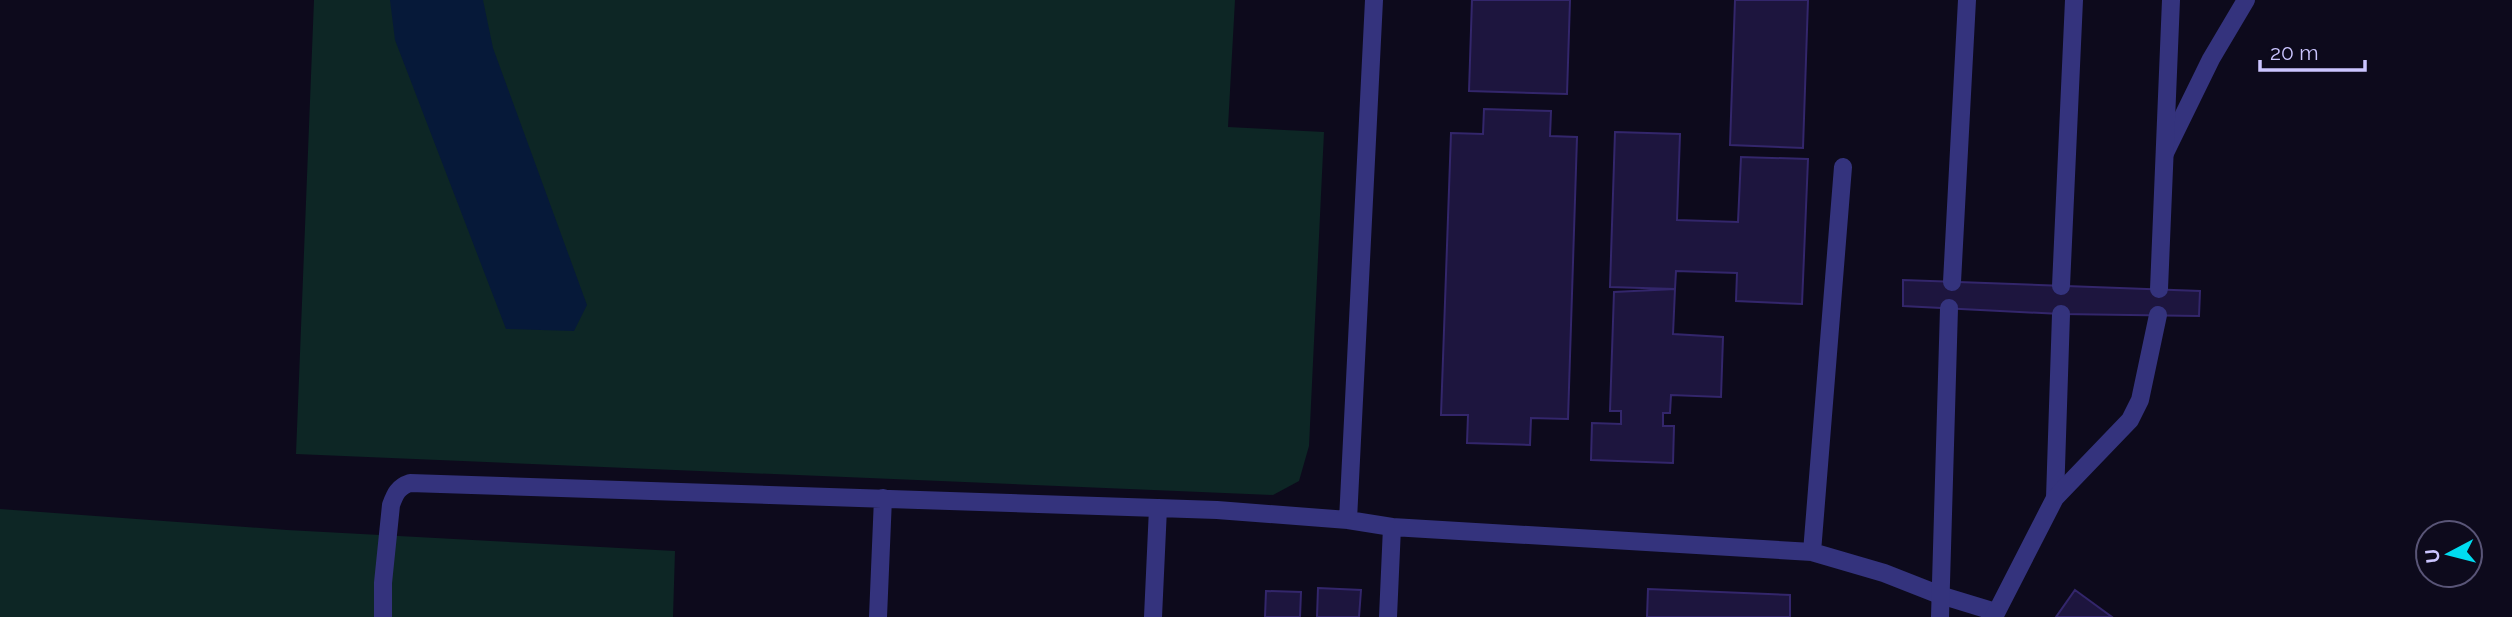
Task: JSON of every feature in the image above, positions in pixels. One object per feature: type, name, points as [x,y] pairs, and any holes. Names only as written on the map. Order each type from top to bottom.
[{"type":"street","points":[[1348,520],[1374,0]]},
{"type":"street","points":[[1952,282],[1967,0]]},
{"type":"street","points":[[2061,286],[2074,0]]},
{"type":"street","points":[[2160,289],[2171,0]]},
{"type":"street","points":[[2165,153],[2211,59],[2246,0]]},
{"type":"street","points":[[1812,552],[1843,167]]},
{"type":"street","points":[[1940,617],[1949,308]]},
{"type":"street","points":[[2054,498],[2061,314]]},
{"type":"street","points":[[383,617],[383,583],[391,505],[395,494],[402,486],[410,483],[1158,508],[1348,520],[1392,527],[1812,552],[1884,573],[1995,615],[2054,498],[2130,421],[2140,400],[2158,315]]},
{"type":"street","points":[[878,617],[883,498]]},
{"type":"street","points":[[1153,617],[1158,508]]},
{"type":"street","points":[[1388,617],[1392,527]]},
{"type":"green space","points":[[314,0],[1235,0],[1228,127],[1324,132],[1309,446],[1299,481],[1273,495],[296,454]]},
{"type":"green space","points":[[0,509],[287,530],[675,551],[673,617],[0,617]]},
{"type":"water","points":[[390,0],[483,0],[493,48],[587,305],[574,331],[506,329],[395,40]]},
{"type":"building","points":[[1472,0],[1570,0],[1567,94],[1469,91]]},
{"type":"building","points":[[1735,0],[1808,0],[1803,148],[1730,145]]},
{"type":"building","points":[[1484,109],[1551,111],[1550,136],[1577,137],[1568,419],[1531,418],[1530,445],[1467,443],[1468,415],[1441,415],[1451,133],[1483,134]]},
{"type":"building","points":[[1615,132],[1680,134],[1677,220],[1738,222],[1741,157],[1808,159],[1802,304],[1736,301],[1737,273],[1676,271],[1675,289],[1610,287]]},
{"type":"building","points":[[1903,280],[2200,291],[2199,316],[2061,314],[1903,306]]},
{"type":"building","points":[[1675,289],[1673,334],[1723,337],[1721,397],[1671,395],[1670,413],[1663,413],[1663,426],[1674,426],[1673,463],[1591,460],[1592,423],[1621,424],[1621,411],[1610,411],[1614,292]]},
{"type":"building","points":[[1318,588],[1361,590],[1359,617],[1317,617]]},
{"type":"building","points":[[1648,589],[1790,595],[1790,617],[1647,617]]},
{"type":"building","points":[[2075,590],[2112,617],[2056,617]]},
{"type":"building","points":[[1266,591],[1301,592],[1300,617],[1265,617]]}]
